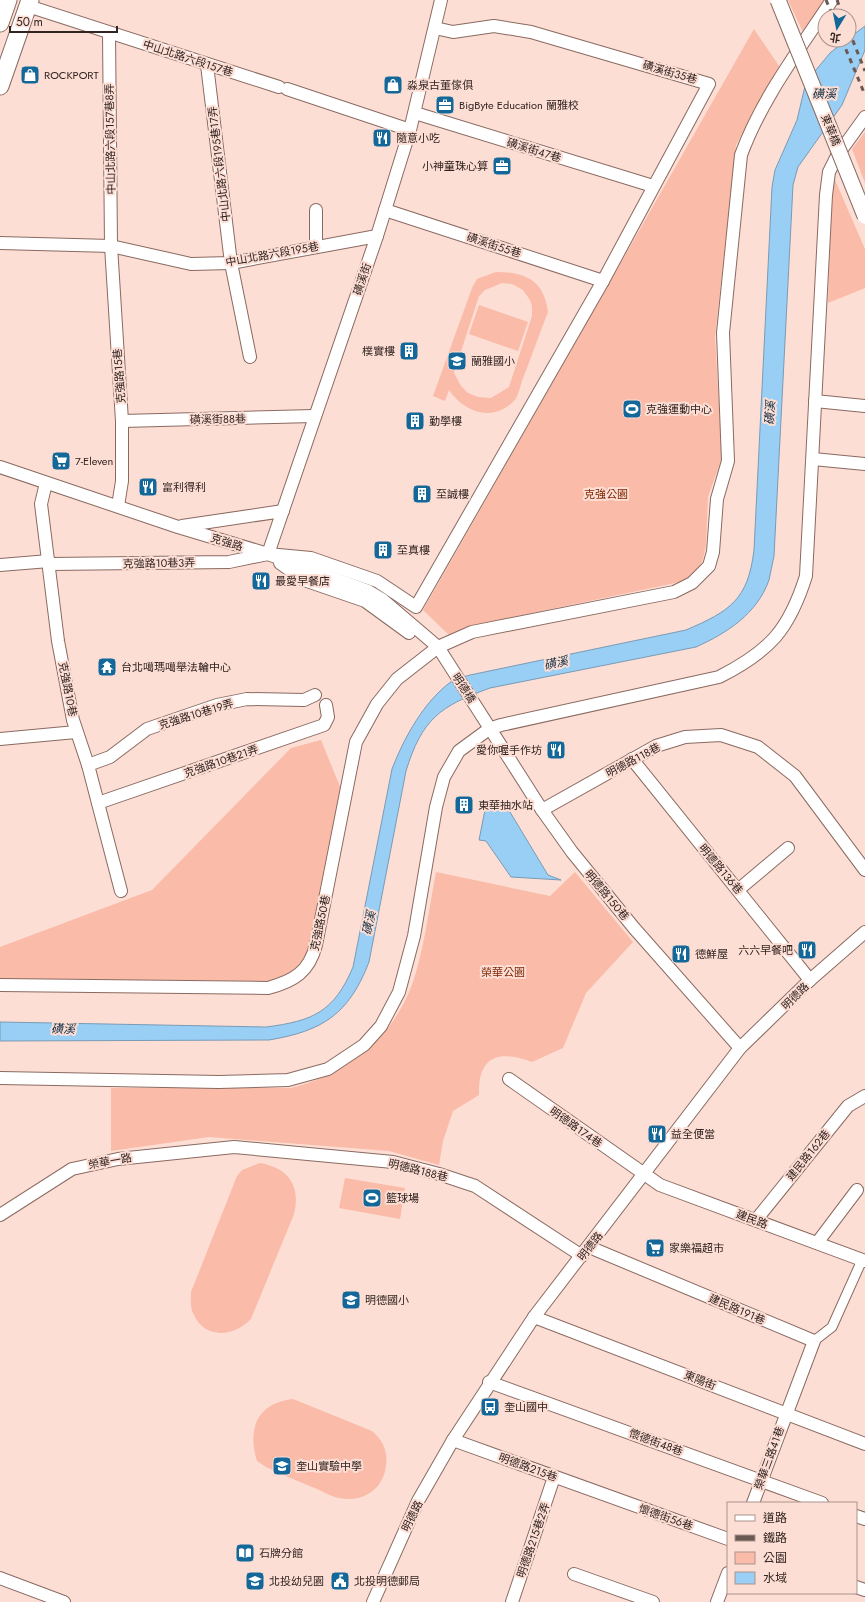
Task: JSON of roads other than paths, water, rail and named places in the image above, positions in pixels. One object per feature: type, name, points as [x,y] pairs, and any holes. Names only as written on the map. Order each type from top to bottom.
[{"type":"main road","points":[[0,86],[29,3]]},
{"type":"street","name":"磺溪街","points":[[268,554],[314,416],[377,236],[415,113],[441,0]]},
{"type":"street","name":"東華橋","points":[[778,0],[865,216]]},
{"type":"street","name":"克強路50巷","points":[[0,985],[268,988],[284,984],[306,968],[316,945],[356,742],[377,704],[397,679],[438,647],[472,632],[674,592],[692,583],[709,566],[713,552],[717,499],[728,460],[723,333],[741,155],[750,131],[776,83],[832,0]]},
{"type":"street","name":"中山北路六段157巷","points":[[29,3],[108,33],[410,130]]},
{"type":"street","name":"磺溪街35巷","points":[[268,554],[311,558],[377,581],[416,607],[603,281],[710,84],[532,32],[494,26],[453,32],[435,28]]},
{"type":"street","name":"中山北路六段157巷8弄","points":[[108,33],[111,246]]},
{"type":"street","name":"中山北路六段195巷17弄","points":[[207,64],[231,263],[250,357]]},
{"type":"street","name":"磺溪街47巷","points":[[415,113],[654,186]]},
{"type":"street","points":[[0,1078],[219,1082],[288,1080],[328,1069],[364,1045],[380,1026],[399,992],[414,936],[436,807],[444,776],[459,751],[490,729],[599,703],[720,677],[759,654],[777,636],[790,619],[806,576],[826,195],[829,172],[837,156],[865,117]]},
{"type":"street","points":[[316,210],[316,247]]},
{"type":"street","name":"磺溪街55巷","points":[[385,210],[603,281]]},
{"type":"street","name":"中山北路六段195巷","points":[[0,243],[111,246],[191,264],[231,263],[377,236]]},
{"type":"street","name":"克強路15巷","points":[[111,246],[122,421],[122,481],[118,506]]},
{"type":"street","points":[[815,401],[865,406]]},
{"type":"street","name":"磺溪街88巷","points":[[122,421],[314,416]]},
{"type":"street","points":[[813,459],[865,464]]},
{"type":"street","name":"克強路","points":[[0,467],[178,527],[268,554],[368,591],[382,600],[438,647]]},
{"type":"street","name":"克強路10巷","points":[[46,483],[41,504],[50,563],[58,641],[76,732],[88,764],[121,891]]},
{"type":"street","points":[[178,527],[283,511]]},
{"type":"street","points":[[268,554],[304,580],[365,601],[409,633]]},
{"type":"street","name":"克強路10巷3弄","points":[[0,565],[50,563],[229,562],[268,554]]},
{"type":"street","name":"明德橋","points":[[438,647],[490,729]]},
{"type":"street","name":"克強路10巷19弄","points":[[88,764],[110,757],[147,728],[217,705],[247,699],[304,700],[315,696]]},
{"type":"street","name":"克強路10巷21弄","points":[[98,803],[324,726],[328,716],[326,705]]},
{"type":"street","name":"明德路150巷","points":[[490,729],[542,810],[592,878],[740,1048]]},
{"type":"street","points":[[0,739],[76,732]]},
{"type":"street","name":"明德路118巷","points":[[542,810],[656,746],[685,737],[721,735],[758,746],[795,776],[865,870]]},
{"type":"street","name":"明德路136巷","points":[[632,759],[810,980]]},
{"type":"street","points":[[738,890],[788,848]]},
{"type":"street","name":"明德路","points":[[373,1602],[418,1501],[489,1382],[534,1317],[740,1048],[810,980],[865,932]]},
{"type":"street","name":"明德路174巷","points":[[509,1079],[644,1175]]},
{"type":"street","name":"建民路162巷","points":[[756,1220],[848,1106],[865,1096]]},
{"type":"street","name":"榮華一路","points":[[0,1215],[72,1169],[118,1158],[234,1147]]},
{"type":"street","name":"明德路188巷","points":[[234,1147],[393,1162],[439,1174],[475,1186],[585,1251]]},
{"type":"street","name":"建民路","points":[[644,1175],[660,1185],[864,1259]]},
{"type":"street","points":[[817,1243],[857,1190]]},
{"type":"street","name":"建民路191巷","points":[[585,1251],[814,1341]]},
{"type":"street","points":[[785,1413],[814,1341],[832,1327],[864,1259]]},
{"type":"street","name":"東陽街","points":[[534,1317],[865,1444]]},
{"type":"street","name":"懷德街48巷","points":[[489,1382],[819,1502]]},
{"type":"street","name":"榮華三路41巷","points":[[753,1502],[785,1413]]},
{"type":"street","name":"明德路215巷","points":[[453,1440],[604,1495]]},
{"type":"street","name":"明德路215巷2弄","points":[[512,1602],[554,1477]]},
{"type":"street","name":"懷德街56巷","points":[[604,1495],[727,1539]]},
{"type":"street","points":[[574,1574],[653,1602]]},
{"type":"street","points":[[717,1602],[727,1576]]},
{"type":"street","points":[[0,1578],[64,1602]]},
{"type":"water","name":"磺溪","points":[[865,26],[865,50],[842,105],[798,167],[793,185],[774,556],[769,580],[757,603],[730,629],[696,647],[490,688],[458,701],[435,717],[426,727],[419,739],[412,753],[406,771],[369,962],[353,995],[332,1017],[319,1025],[305,1031],[269,1040],[0,1041],[0,1022],[266,1027],[297,1021],[320,1012],[338,995],[353,967],[392,769],[402,745],[416,721],[432,699],[442,689],[454,680],[470,675],[686,630],[714,617],[734,602],[747,581],[754,550],[772,187],[775,170],[797,120],[806,82],[830,53],[836,48],[857,48],[857,32]]},
{"type":"water","points":[[487,800],[499,804],[510,812],[548,875],[561,880],[511,877],[486,841],[479,840]]},
{"type":"railway","points":[[826,0],[830,8]]},
{"type":"railway","points":[[837,0],[840,8]]},
{"type":"railway","points":[[845,48],[865,95]]},
{"type":"railway","points":[[856,48],[865,71]]},
{"type":"place","name":"ROCKPORT","points":[[30,75]]},
{"type":"place","name":"淼泉古董傢俱","points":[[393,85]]},
{"type":"place","name":"BigByte Education 蘭雅校","points":[[445,105]]},
{"type":"place","name":"隨意小吃","points":[[382,138]]},
{"type":"place","name":"小神童珠心算","points":[[502,166]]},
{"type":"place","name":"樸實樓","points":[[409,351]]},
{"type":"place","name":"蘭雅國小","points":[[457,361]]},
{"type":"place","name":"克強運動中心","points":[[632,409]]},
{"type":"place","name":"勤學樓","points":[[415,421]]},
{"type":"place","name":"7-Eleven","points":[[61,461]]},
{"type":"place","name":"富利得利","points":[[148,487]]},
{"type":"place","name":"至誠樓","points":[[422,494]]},
{"type":"place","name":"至真樓","points":[[383,550]]},
{"type":"place","name":"最愛早餐店","points":[[261,581]]},
{"type":"place","name":"台北噶瑪噶舉法輪中心","points":[[107,667]]},
{"type":"place","name":"愛你喔手作坊","points":[[556,750]]},
{"type":"place","name":"東華抽水站","points":[[464,805]]},
{"type":"place","name":"六六早餐吧","points":[[807,950]]},
{"type":"place","name":"德鮮屋","points":[[681,954]]},
{"type":"place","name":"益全便當","points":[[657,1134]]},
{"type":"place","name":"籃球場","points":[[372,1198]]},
{"type":"place","name":"家樂福超市","points":[[655,1248]]},
{"type":"place","name":"明德國小","points":[[351,1300]]},
{"type":"place","name":"奎山國中","points":[[490,1407]]},
{"type":"place","name":"奎山實驗中學","points":[[282,1466]]},
{"type":"place","name":"石牌分館","points":[[245,1553]]},
{"type":"place","name":"北投幼兒園","points":[[255,1581]]},
{"type":"place","name":"北投明德郵局","points":[[340,1581]]},
{"type":"park label","name":"克強公園","points":[[606,494]]},
{"type":"park label","name":"榮華公園","points":[[503,972]]}]
